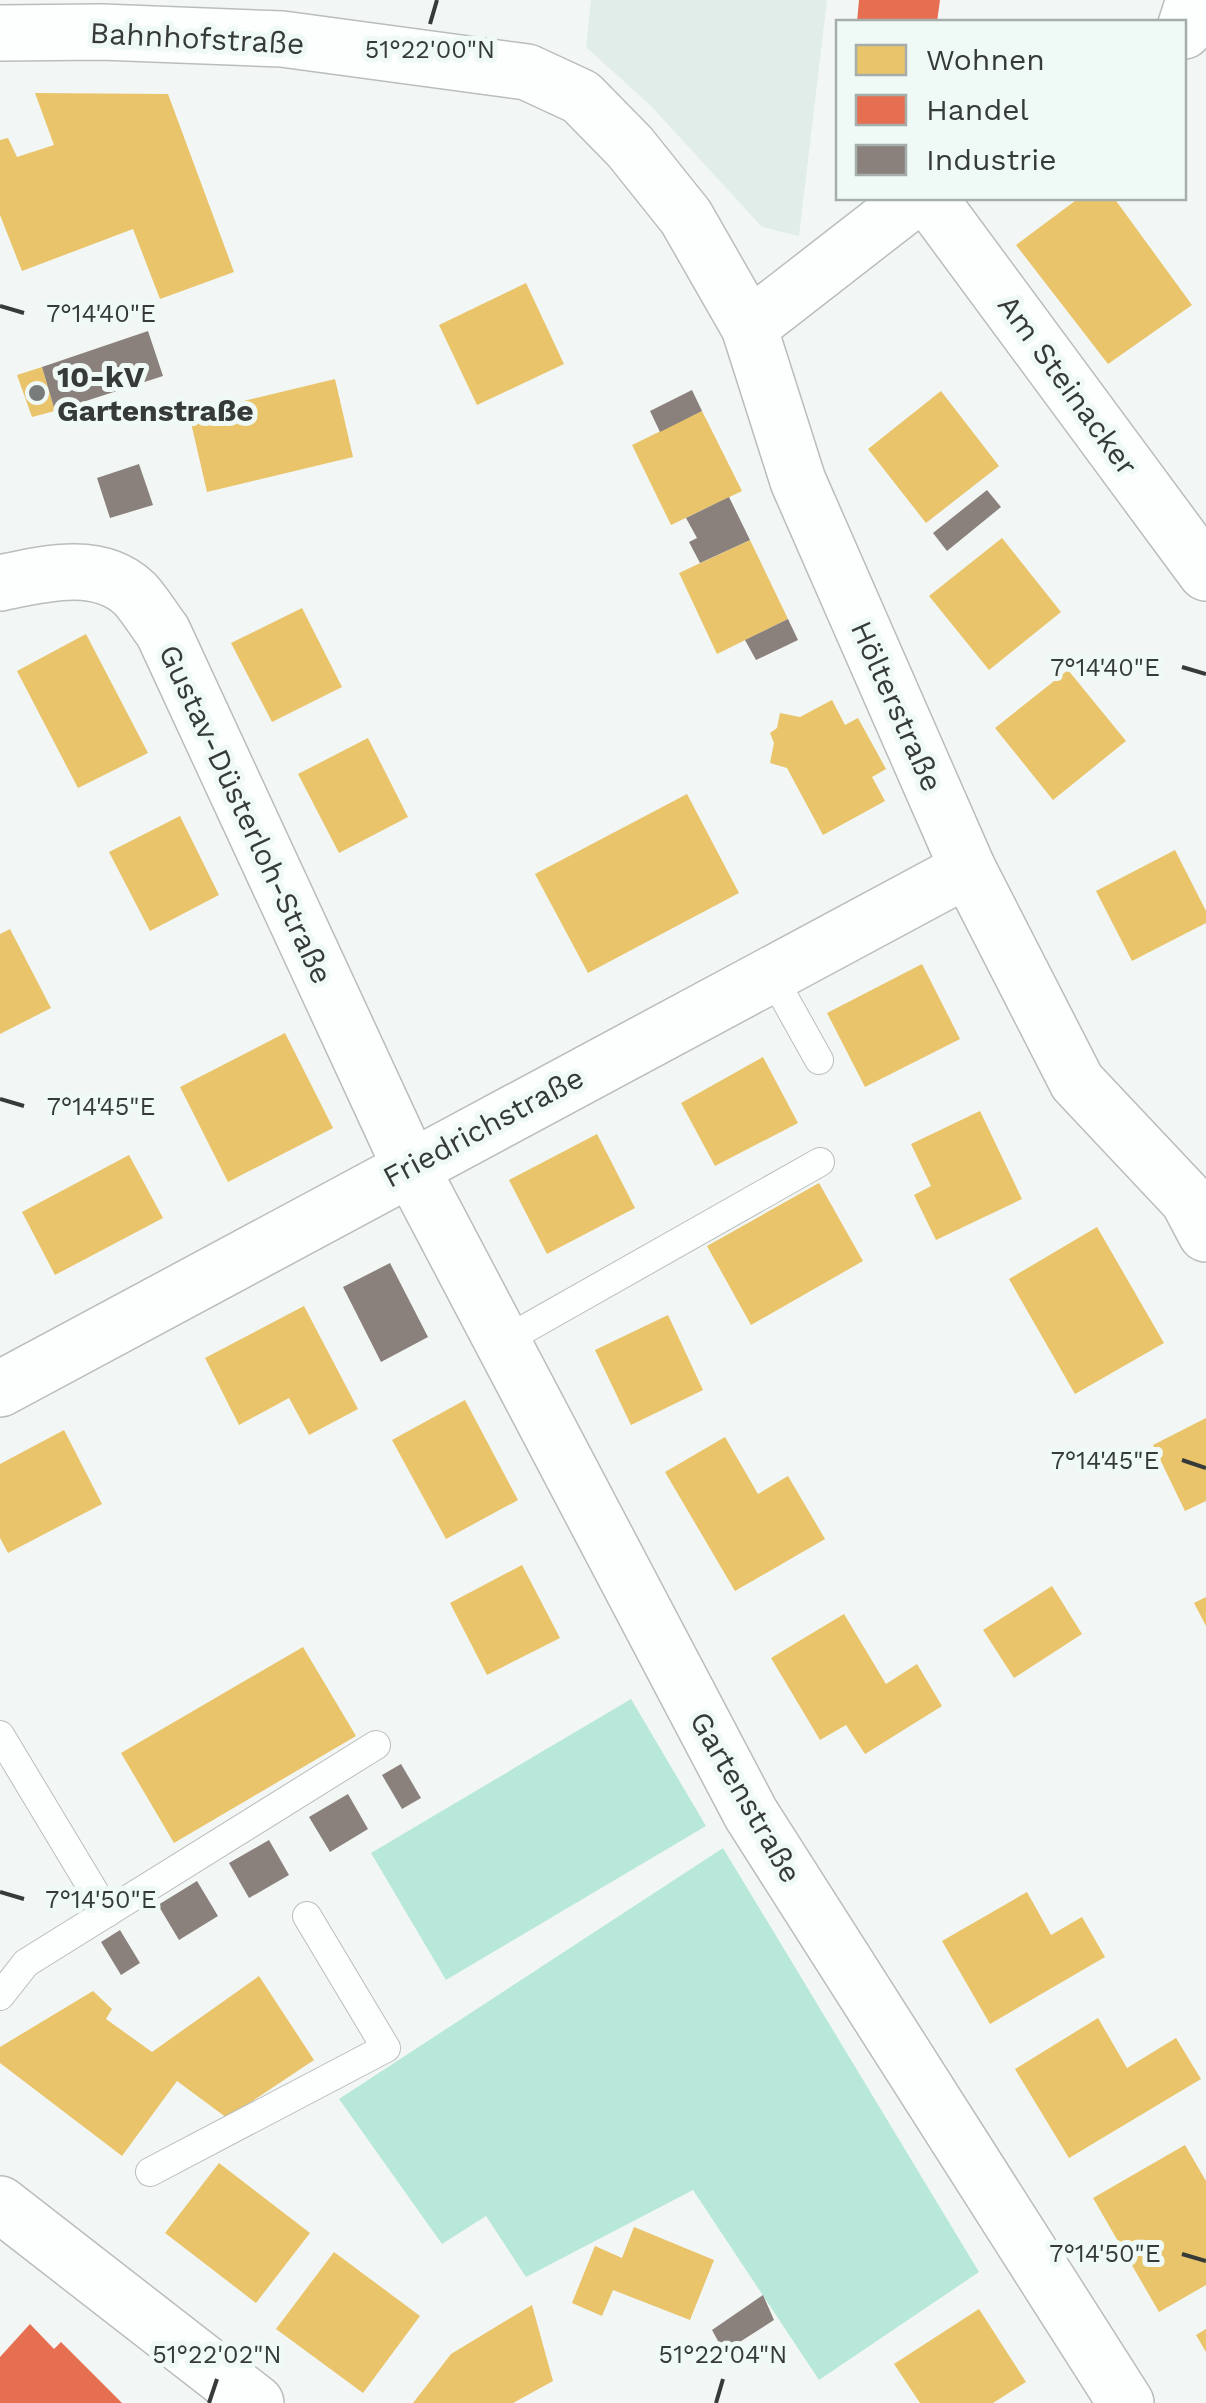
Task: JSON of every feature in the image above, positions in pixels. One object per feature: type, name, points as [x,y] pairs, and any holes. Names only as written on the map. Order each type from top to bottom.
[{"type":"street","points":[[1186,24],[1194,0]]},
{"type":"street","name":"Bahnhofstraße","points":[[0,33],[102,32],[282,39],[526,72],[581,97],[630,147],[686,218],[749,328]]},
{"type":"street","points":[[749,328],[912,200]]},
{"type":"street","name":"Am Steinacker","points":[[930,200],[1206,573]]},
{"type":"street","name":"Hölterstraße","points":[[749,328],[798,481],[968,869],[1077,1082],[1188,1200],[1206,1234]]},
{"type":"street","name":"Gustav-Düsterloh-Straße","points":[[0,583],[55,571],[106,575],[134,593],[163,632],[410,1166]]},
{"type":"street","name":"Friedrichstraße","points":[[0,1389],[968,869]]},
{"type":"street","name":"Gartenstraße","points":[[410,1166],[750,1814],[1126,2403]]},
{"type":"street","points":[[0,2204],[256,2403]]},
{"type":"lane","points":[[771,974],[818,1060]]},
{"type":"lane","points":[[502,1342],[820,1162]]},
{"type":"lane","points":[[0,1735],[107,1913]]},
{"type":"lane","points":[[0,1996],[26,1963],[376,1746]]},
{"type":"lane","points":[[150,2172],[386,2048],[307,1916]]},
{"type":"shaded area","points":[[591,0],[827,0],[799,236],[762,227],[651,106],[586,47]]},
{"type":"green space","points":[[631,1699],[706,1826],[446,1980],[371,1853]]},
{"type":"green space","points":[[723,1848],[979,2272],[819,2380],[693,2190],[526,2277],[486,2216],[442,2244],[339,2099]]},
{"type":"building: Wohnen","points":[[35,93],[168,94],[234,272],[160,299],[133,229],[22,271],[0,215],[0,140],[8,138],[17,157],[54,145]]},
{"type":"building: Wohnen","points":[[1076,200],[1115,200],[1192,305],[1108,364],[1016,245]]},
{"type":"building: Wohnen","points":[[526,283],[564,364],[477,405],[439,325]]},
{"type":"building: Wohnen","name":"10-kV Gartenstraße","points":[[42,367],[55,411],[32,417],[17,375]]},
{"type":"building: Wohnen","points":[[335,379],[353,457],[207,492],[189,414]]},
{"type":"building: Wohnen","points":[[941,391],[999,466],[926,523],[868,449]]},
{"type":"building: Wohnen","points":[[702,411],[742,491],[671,525],[632,445]]},
{"type":"building: Wohnen","points":[[1002,538],[1061,612],[989,670],[929,596]]},
{"type":"building: Wohnen","points":[[750,540],[788,619],[717,654],[679,573]]},
{"type":"building: Wohnen","points":[[302,608],[342,687],[272,722],[231,643]]},
{"type":"building: Wohnen","points":[[86,634],[148,753],[78,788],[17,671]]},
{"type":"building: Wohnen","points":[[1068,670],[1126,741],[1053,800],[995,728]]},
{"type":"building: Wohnen","points":[[832,700],[845,725],[858,718],[886,769],[872,777],[885,801],[823,835],[787,768],[770,763],[774,743],[770,733],[777,728],[780,713],[800,717]]},
{"type":"building: Wohnen","points":[[368,738],[408,817],[339,853],[298,774]]},
{"type":"building: Wohnen","points":[[687,794],[739,893],[588,973],[535,874]]},
{"type":"building: Wohnen","points":[[180,816],[219,895],[150,931],[109,852]]},
{"type":"building: Wohnen","points":[[1175,850],[1206,911],[1206,923],[1132,961],[1096,891]]},
{"type":"building: Wohnen","points":[[10,929],[51,1008],[0,1034],[0,934]]},
{"type":"building: Wohnen","points":[[922,964],[960,1039],[865,1087],[827,1013]]},
{"type":"building: Wohnen","points":[[285,1033],[333,1128],[228,1182],[180,1087]]},
{"type":"building: Wohnen","points":[[763,1057],[798,1123],[715,1166],[681,1103]]},
{"type":"building: Wohnen","points":[[980,1111],[1022,1199],[936,1240],[914,1195],[931,1186],[911,1144]]},
{"type":"building: Wohnen","points":[[597,1134],[635,1208],[547,1254],[509,1180]]},
{"type":"building: Wohnen","points":[[129,1155],[163,1218],[55,1275],[22,1212]]},
{"type":"building: Wohnen","points":[[819,1183],[863,1261],[751,1325],[707,1246]]},
{"type":"building: Wohnen","points":[[1097,1227],[1164,1343],[1075,1394],[1009,1279]]},
{"type":"building: Wohnen","points":[[304,1306],[358,1409],[309,1435],[289,1398],[239,1425],[205,1358]]},
{"type":"building: Wohnen","points":[[668,1315],[703,1390],[631,1425],[595,1350]]},
{"type":"building: Wohnen","points":[[465,1400],[518,1500],[446,1539],[392,1440]]},
{"type":"building: Wohnen","points":[[1206,1418],[1206,1501],[1185,1511],[1153,1445]]},
{"type":"building: Wohnen","points":[[64,1430],[102,1504],[8,1553],[0,1538],[0,1464]]},
{"type":"building: Wohnen","points":[[725,1437],[758,1494],[788,1476],[825,1539],[735,1591],[665,1472]]},
{"type":"building: Wohnen","points":[[522,1565],[560,1638],[487,1675],[450,1603]]},
{"type":"building: Wohnen","points":[[1052,1586],[1082,1634],[1014,1678],[983,1630]]},
{"type":"building: Wohnen","points":[[1206,1597],[1206,1626],[1194,1603]]},
{"type":"building: Wohnen","points":[[844,1614],[886,1684],[917,1664],[942,1706],[865,1754],[846,1725],[820,1740],[771,1658]]},
{"type":"building: Wohnen","points":[[303,1647],[356,1736],[174,1843],[121,1753]]},
{"type":"building: Wohnen","points":[[1027,1892],[1051,1935],[1082,1917],[1105,1957],[990,2024],[942,1941]]},
{"type":"building: Wohnen","points":[[259,1976],[314,2060],[227,2118],[177,2081],[122,2156],[0,2063],[0,2047],[93,1991],[112,2009],[106,2019],[152,2052]]},
{"type":"building: Wohnen","points":[[1098,2018],[1127,2068],[1176,2038],[1201,2079],[1069,2158],[1015,2069]]},
{"type":"building: Wohnen","points":[[1185,2145],[1206,2181],[1206,2285],[1159,2312],[1093,2198]]},
{"type":"building: Wohnen","points":[[219,2163],[310,2233],[256,2303],[165,2233]]},
{"type":"building: Wohnen","points":[[634,2227],[714,2260],[690,2320],[613,2290],[602,2316],[572,2303],[595,2246],[622,2258]]},
{"type":"building: Wohnen","points":[[334,2252],[420,2316],[363,2393],[276,2329]]},
{"type":"building: Wohnen","points":[[532,2305],[553,2381],[513,2403],[413,2403],[451,2354]]},
{"type":"building: Wohnen","points":[[979,2309],[1026,2382],[993,2403],[920,2403],[894,2364]]},
{"type":"building: Wohnen","points":[[1206,2329],[1206,2352],[1196,2335]]},
{"type":"building: Handel","points":[[859,0],[940,0],[937,20],[857,20]]},
{"type":"building: Handel","points":[[30,2324],[54,2349],[61,2342],[122,2403],[0,2403],[0,2357]]},
{"type":"building: Industrie","points":[[148,331],[163,376],[55,411],[42,367]]},
{"type":"building: Industrie","points":[[692,390],[702,411],[660,432],[650,411]]},
{"type":"building: Industrie","points":[[139,464],[153,505],[110,518],[97,478]]},
{"type":"building: Industrie","points":[[987,490],[1001,507],[947,551],[933,533]]},
{"type":"building: Industrie","points":[[729,497],[750,540],[700,563],[689,542],[697,538],[686,518]]},
{"type":"building: Industrie","points":[[788,619],[798,640],[756,660],[745,640]]},
{"type":"building: Industrie","points":[[390,1263],[428,1337],[381,1362],[343,1287]]},
{"type":"building: Industrie","points":[[401,1764],[421,1798],[402,1809],[382,1775]]},
{"type":"building: Industrie","points":[[348,1794],[368,1829],[330,1852],[309,1817]]},
{"type":"building: Industrie","points":[[269,1840],[289,1875],[249,1898],[229,1863]]},
{"type":"building: Industrie","points":[[197,1881],[218,1916],[179,1940],[158,1905]]},
{"type":"building: Industrie","points":[[120,1930],[140,1963],[121,1975],[101,1942]]},
{"type":"building: Industrie","points":[[763,2295],[774,2320],[724,2352],[712,2330]]},
{"type":"place","name":"10-kV Gartenstraße","points":[[37,393]]}]
